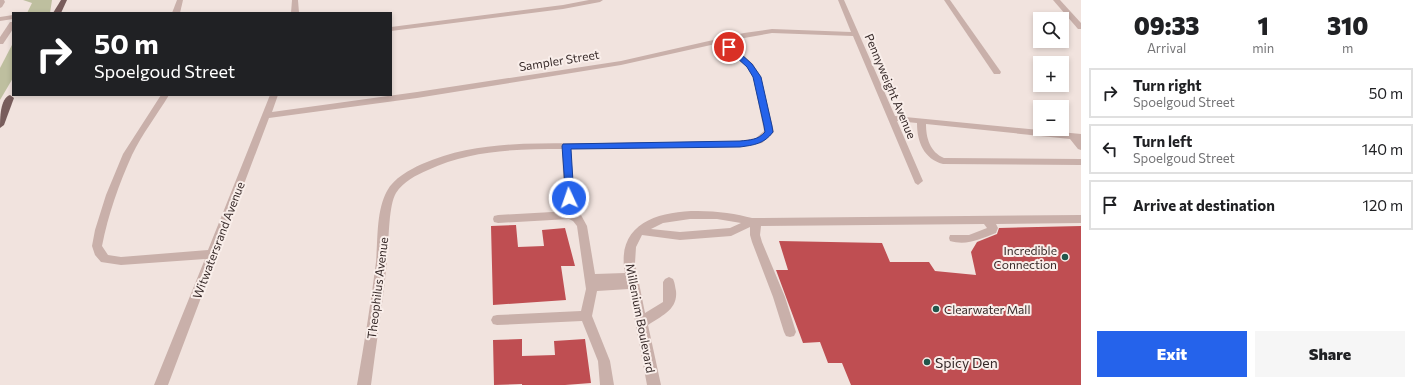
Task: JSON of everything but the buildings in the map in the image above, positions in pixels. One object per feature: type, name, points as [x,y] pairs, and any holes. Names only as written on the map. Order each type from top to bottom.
[{"type":"main road","points":[[58,12],[64,0]]},
{"type":"main road","points":[[0,114],[12,95]]},
{"type":"main road","points":[[0,125],[12,95]]},
{"type":"street","points":[[0,6],[2,2],[1,0]]},
{"type":"street","points":[[176,12],[180,0]]},
{"type":"street","points":[[295,0],[295,12]]},
{"type":"street","points":[[392,29],[552,9],[600,0]]},
{"type":"street","name":"Pennyweight Avenue","points":[[842,0],[918,181]]},
{"type":"street","points":[[948,0],[997,72]]},
{"type":"street","points":[[1056,0],[1081,28]]},
{"type":"street","points":[[0,18],[12,17]]},
{"type":"street","points":[[0,42],[12,25]]},
{"type":"street","name":"Sampler Street","points":[[266,116],[417,95],[621,63],[721,40],[772,31],[855,34]]},
{"type":"street","points":[[569,198],[566,146],[740,144],[759,141],[764,138],[769,132],[757,77],[750,66],[721,40]]},
{"type":"street","points":[[164,96],[128,154],[111,195],[100,230],[97,246],[106,258],[121,260],[213,254]]},
{"type":"street","name":"Witwatersrand Avenue","points":[[160,385],[213,254],[274,96]]},
{"type":"street","points":[[893,122],[1077,136],[1081,147]]},
{"type":"street","points":[[921,125],[929,151],[934,157],[943,161],[1081,162]]},
{"type":"street","name":"Theophilus Avenue","points":[[364,385],[384,247],[386,214],[391,192],[405,177],[423,168],[462,154],[479,150],[523,146],[566,146]]},
{"type":"street","points":[[498,219],[570,215],[577,218],[582,226],[591,283],[586,316],[604,361],[607,385]]},
{"type":"street","points":[[641,231],[652,222],[679,215],[728,216],[754,222],[1081,219]]},
{"type":"street","points":[[954,238],[970,239],[992,230],[993,228],[987,220]]},
{"type":"street","points":[[641,231],[680,236],[719,233],[731,232],[754,222]]},
{"type":"street","points":[[754,222],[757,242],[779,297],[790,332]]},
{"type":"street","name":"Millenium Boulevard","points":[[641,231],[632,241],[630,263],[654,385]]},
{"type":"street","points":[[591,283],[633,280]]},
{"type":"street","points":[[642,322],[668,305],[670,301],[669,282]]},
{"type":"street","points":[[497,320],[586,316]]},
{"type":"green space","points":[[23,0],[52,0],[50,12],[28,12],[32,3]]},
{"type":"green space","points":[[12,45],[12,80],[0,100],[0,68]]},
{"type":"place","name":"Incredible Connection","points":[[1065,257]]},
{"type":"place","name":"Clearwater Mall","points":[[936,309]]},
{"type":"place","name":"Spicy Den","points":[[927,362]]},
{"type":"route","points":[[569,198],[566,146],[750,144],[764,138],[769,132],[757,77],[750,66],[729,47]]}]
